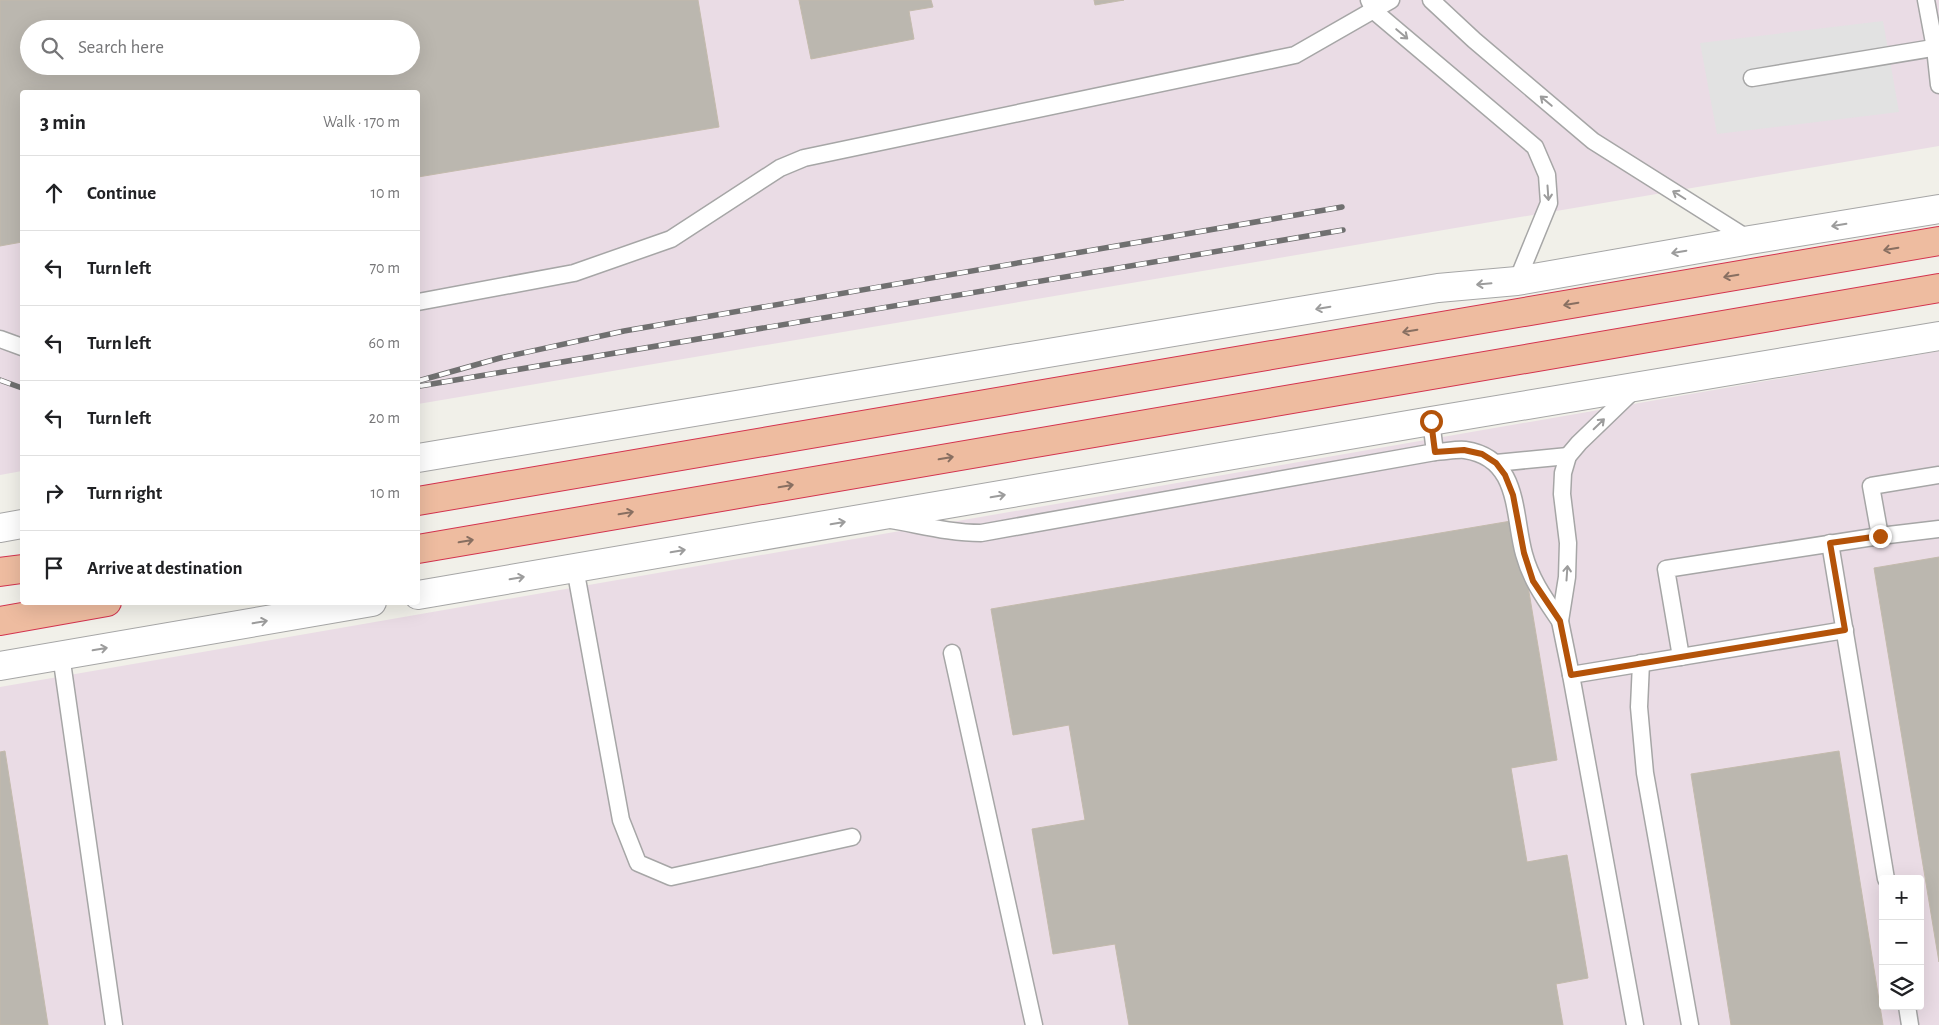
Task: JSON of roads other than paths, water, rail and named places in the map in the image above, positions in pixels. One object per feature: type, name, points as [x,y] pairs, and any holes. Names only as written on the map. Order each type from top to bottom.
[{"type":"highway","points":[[420,501],[1939,241]]},
{"type":"highway","points":[[420,549],[1939,288]]},
{"type":"highway","points":[[0,572],[20,569]]},
{"type":"highway","points":[[0,621],[90,605]]},
{"type":"street","points":[[420,458],[1438,288],[1518,281],[1939,209]]},
{"type":"street","points":[[420,595],[1939,336]]},
{"type":"street","points":[[0,528],[20,524]]},
{"type":"street","points":[[0,666],[354,605]]},
{"type":"lane","points":[[420,302],[574,274],[672,239],[780,168],[804,158],[1295,55],[1372,5],[1392,0]]},
{"type":"lane","points":[[1431,0],[1474,40],[1593,141],[1750,240]]},
{"type":"lane","points":[[1926,0],[1937,48],[1939,86]]},
{"type":"lane","points":[[1372,5],[1534,146],[1547,175],[1549,202],[1518,281]]},
{"type":"lane","points":[[1752,78],[1937,48]]},
{"type":"lane","points":[[0,339],[20,346]]},
{"type":"lane","points":[[1635,1025],[1560,621],[1567,577],[1568,543],[1562,494],[1563,473],[1568,456],[1636,388]]},
{"type":"lane","points":[[1431,421],[1435,452]]},
{"type":"lane","points":[[874,517],[937,530],[981,533],[1435,452],[1464,450],[1482,454],[1496,463],[1505,475],[1513,495],[1524,553],[1533,581],[1560,621]]},
{"type":"lane","points":[[1496,463],[1568,456]]},
{"type":"lane","points":[[1880,536],[1871,486],[1939,475]]},
{"type":"lane","points":[[1681,657],[1666,568],[1830,543],[1939,529]]},
{"type":"lane","points":[[1830,543],[1885,875]]},
{"type":"lane","points":[[575,568],[621,820],[638,863],[672,877],[852,837]]},
{"type":"lane","points":[[1571,675],[1845,630]]},
{"type":"lane","points":[[952,653],[1034,1025]]},
{"type":"lane","points":[[61,655],[114,1025]]},
{"type":"lane","points":[[1641,663],[1639,707],[1645,773],[1690,1025]]},
{"type":"lane","points":[[1908,1010],[1910,1025]]},
{"type":"railway","points":[[420,380],[500,358],[624,331],[1342,207]]},
{"type":"railway","points":[[420,386],[1343,230]]},
{"type":"railway","points":[[0,380],[20,387]]}]
